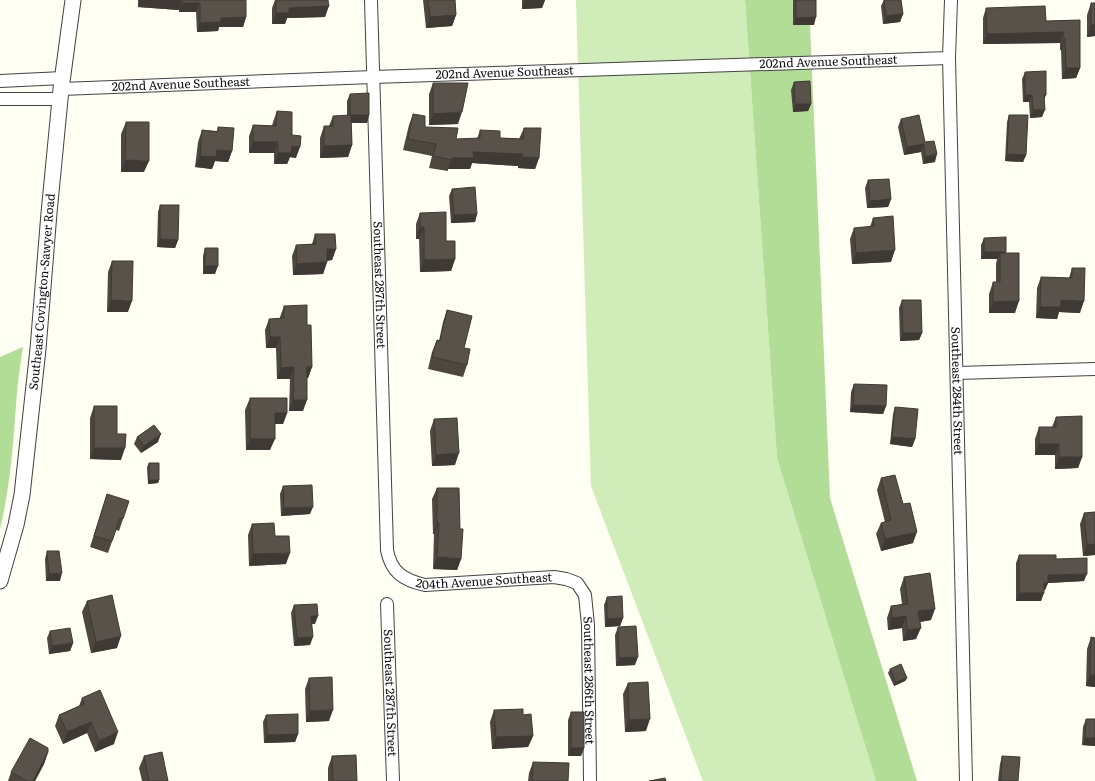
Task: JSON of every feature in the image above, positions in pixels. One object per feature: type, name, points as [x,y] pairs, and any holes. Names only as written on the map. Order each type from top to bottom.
[{"type":"street","name":"Southeast Covington-Sawyer Road","points":[[0,581],[16,525],[22,495],[38,349],[49,213],[73,0]]},
{"type":"street","name":"Southeast 287th Street","points":[[371,0],[387,550],[389,561],[394,569]]},
{"type":"street","name":"Southeast 284th Street","points":[[951,0],[949,58],[966,781]]},
{"type":"street","name":"202nd Avenue Southeast","points":[[0,81],[62,88],[949,58]]},
{"type":"street","name":"202nd Avenue Southeast","points":[[0,100],[62,88]]},
{"type":"street","points":[[957,373],[1095,369]]},
{"type":"street","name":"204th Avenue Southeast","points":[[394,569],[412,582],[425,585],[554,577],[577,583]]},
{"type":"street","name":"Southeast 286th Street","points":[[577,583],[585,595],[588,625],[590,781]]},
{"type":"street","name":"Southeast 287th Street","points":[[387,604],[392,781]]},
{"type":"green space","points":[[576,0],[745,0],[777,458],[876,781],[703,781],[591,486]]},
{"type":"green space","points":[[745,0],[809,0],[830,498],[917,781],[876,781],[777,458]]},
{"type":"green space","points":[[23,347],[17,391],[11,467],[0,529],[0,357]]},
{"type":"building","points":[[182,0],[246,0],[246,17],[221,18],[221,22],[200,23],[200,3],[182,3]]},
{"type":"building","points":[[276,0],[328,0],[329,6],[289,8],[289,13],[276,13]]},
{"type":"building","points":[[428,0],[455,0],[456,15],[430,17]]},
{"type":"building","points":[[796,0],[816,0],[816,17],[796,18]]},
{"type":"building","points":[[884,0],[901,0],[903,14],[886,16]]},
{"type":"building","points":[[1091,3],[1095,3],[1095,25],[1091,25]]},
{"type":"building","points":[[1045,6],[1046,21],[1080,20],[1080,68],[1066,68],[1065,39],[1063,32],[987,34],[986,8]]},
{"type":"building","points":[[1046,71],[1046,95],[1044,95],[1045,110],[1033,110],[1032,95],[1025,95],[1025,72]]},
{"type":"building","points":[[810,81],[811,104],[795,104],[794,82]]},
{"type":"building","points":[[433,83],[468,83],[462,112],[433,114]]},
{"type":"building","points":[[369,93],[369,115],[350,115],[350,94]]},
{"type":"building","points":[[277,111],[292,112],[292,135],[301,136],[300,147],[292,146],[291,153],[278,153],[278,142],[253,142],[253,125],[276,126]]},
{"type":"building","points":[[413,114],[425,116],[425,127],[458,128],[456,139],[480,138],[480,130],[500,131],[500,138],[523,139],[524,128],[541,128],[539,158],[522,157],[522,154],[473,152],[474,158],[452,158],[452,160],[433,156],[436,144],[408,139]]},
{"type":"building","points":[[351,115],[352,145],[324,146],[324,126],[333,126],[333,116]]},
{"type":"building","points":[[919,115],[925,142],[934,141],[937,154],[925,157],[924,144],[907,147],[901,119]]},
{"type":"building","points":[[1009,115],[1028,115],[1026,155],[1007,154]]},
{"type":"building","points":[[126,122],[149,122],[149,161],[125,160]]},
{"type":"building","points":[[218,127],[234,128],[232,151],[217,150],[216,157],[200,156],[202,130],[218,132]]},
{"type":"building","points":[[889,179],[891,199],[870,201],[868,180]]},
{"type":"building","points":[[475,187],[477,214],[454,215],[452,189]]},
{"type":"building","points":[[160,205],[179,205],[178,240],[160,239]]},
{"type":"building","points":[[446,212],[446,241],[455,241],[455,259],[424,260],[424,227],[420,227],[420,213]]},
{"type":"building","points":[[893,216],[895,250],[856,253],[854,228],[874,226],[873,218]]},
{"type":"building","points":[[315,234],[335,234],[336,249],[327,249],[327,262],[297,264],[296,245],[316,244]]},
{"type":"building","points":[[1006,237],[1006,252],[984,252],[984,238]]},
{"type":"building","points":[[205,248],[218,248],[218,266],[205,266]]},
{"type":"building","points":[[1000,253],[1019,253],[1019,301],[993,302],[993,282],[1000,282]]},
{"type":"building","points":[[112,261],[133,261],[132,301],[111,300]]},
{"type":"building","points":[[1072,268],[1085,268],[1084,301],[1061,300],[1061,307],[1040,307],[1041,277],[1072,278]]},
{"type":"building","points":[[902,300],[921,300],[922,333],[903,333]]},
{"type":"building","points":[[307,305],[307,325],[311,325],[312,367],[307,367],[307,400],[293,400],[294,367],[281,368],[280,337],[270,337],[269,319],[284,318],[284,306]]},
{"type":"building","points":[[447,310],[472,316],[464,348],[470,349],[467,365],[432,357],[437,340],[440,341]]},
{"type":"building","points":[[854,384],[887,385],[886,406],[853,405]]},
{"type":"building","points":[[250,398],[287,398],[287,413],[275,413],[275,439],[250,439]]},
{"type":"building","points":[[94,406],[117,406],[117,434],[126,434],[125,448],[94,448]]},
{"type":"building","points":[[895,407],[918,409],[915,439],[892,437]]},
{"type":"building","points":[[1082,416],[1082,457],[1059,457],[1059,444],[1039,444],[1039,427],[1056,427],[1056,417]]},
{"type":"building","points":[[457,418],[459,453],[436,455],[434,419]]},
{"type":"building","points":[[154,425],[161,434],[144,446],[137,437]]},
{"type":"building","points":[[149,463],[159,463],[159,480],[149,480]]},
{"type":"building","points":[[895,475],[903,504],[910,503],[917,532],[885,539],[881,523],[891,520],[881,478]]},
{"type":"building","points":[[312,485],[313,507],[284,508],[283,486]]},
{"type":"building","points":[[437,488],[459,488],[460,529],[463,529],[461,559],[437,557],[439,523],[437,523]]},
{"type":"building","points":[[107,494],[129,501],[123,519],[120,518],[112,541],[94,536]]},
{"type":"building","points":[[1095,512],[1095,544],[1087,545],[1084,513]]},
{"type":"building","points":[[274,523],[275,536],[289,536],[290,553],[253,554],[252,524]]},
{"type":"building","points":[[47,551],[59,551],[62,573],[49,574]]},
{"type":"building","points":[[1019,555],[1056,555],[1056,559],[1087,558],[1087,574],[1048,575],[1048,583],[1044,583],[1044,593],[1019,593]]},
{"type":"building","points":[[930,573],[935,609],[918,611],[921,628],[907,630],[906,616],[892,618],[891,606],[908,604],[904,577]]},
{"type":"building","points":[[112,595],[121,636],[96,642],[87,601]]},
{"type":"building","points":[[622,596],[623,618],[607,619],[607,597]]},
{"type":"building","points":[[317,604],[318,616],[311,616],[313,637],[297,638],[294,605]]},
{"type":"building","points":[[636,626],[638,657],[619,658],[618,627]]},
{"type":"building","points":[[70,628],[73,643],[52,646],[50,631]]},
{"type":"building","points":[[1091,637],[1095,638],[1095,675],[1090,675]]},
{"type":"building","points":[[901,664],[907,678],[896,682],[890,669]]},
{"type":"building","points":[[332,677],[333,710],[310,711],[309,678]]},
{"type":"building","points":[[648,682],[650,719],[629,720],[628,683]]},
{"type":"building","points":[[100,690],[118,732],[99,741],[91,722],[67,732],[59,715],[84,704],[82,698]]},
{"type":"building","points":[[523,709],[523,715],[531,714],[533,736],[496,737],[494,710]]},
{"type":"building","points":[[571,712],[584,712],[584,748],[571,748]]},
{"type":"building","points":[[298,714],[298,734],[267,735],[266,715]]},
{"type":"building","points":[[1086,719],[1095,719],[1095,738],[1085,738]]},
{"type":"building","points":[[30,738],[48,748],[48,752],[33,781],[27,781],[11,772]]},
{"type":"building","points":[[162,752],[168,781],[149,781],[144,756]]},
{"type":"building","points":[[356,755],[357,781],[333,781],[332,756]]},
{"type":"building","points":[[1002,756],[1020,757],[1018,781],[1001,781]]},
{"type":"building","points":[[533,762],[569,763],[568,781],[532,781]]},
{"type":"building","points":[[665,778],[666,781],[649,781]]}]
